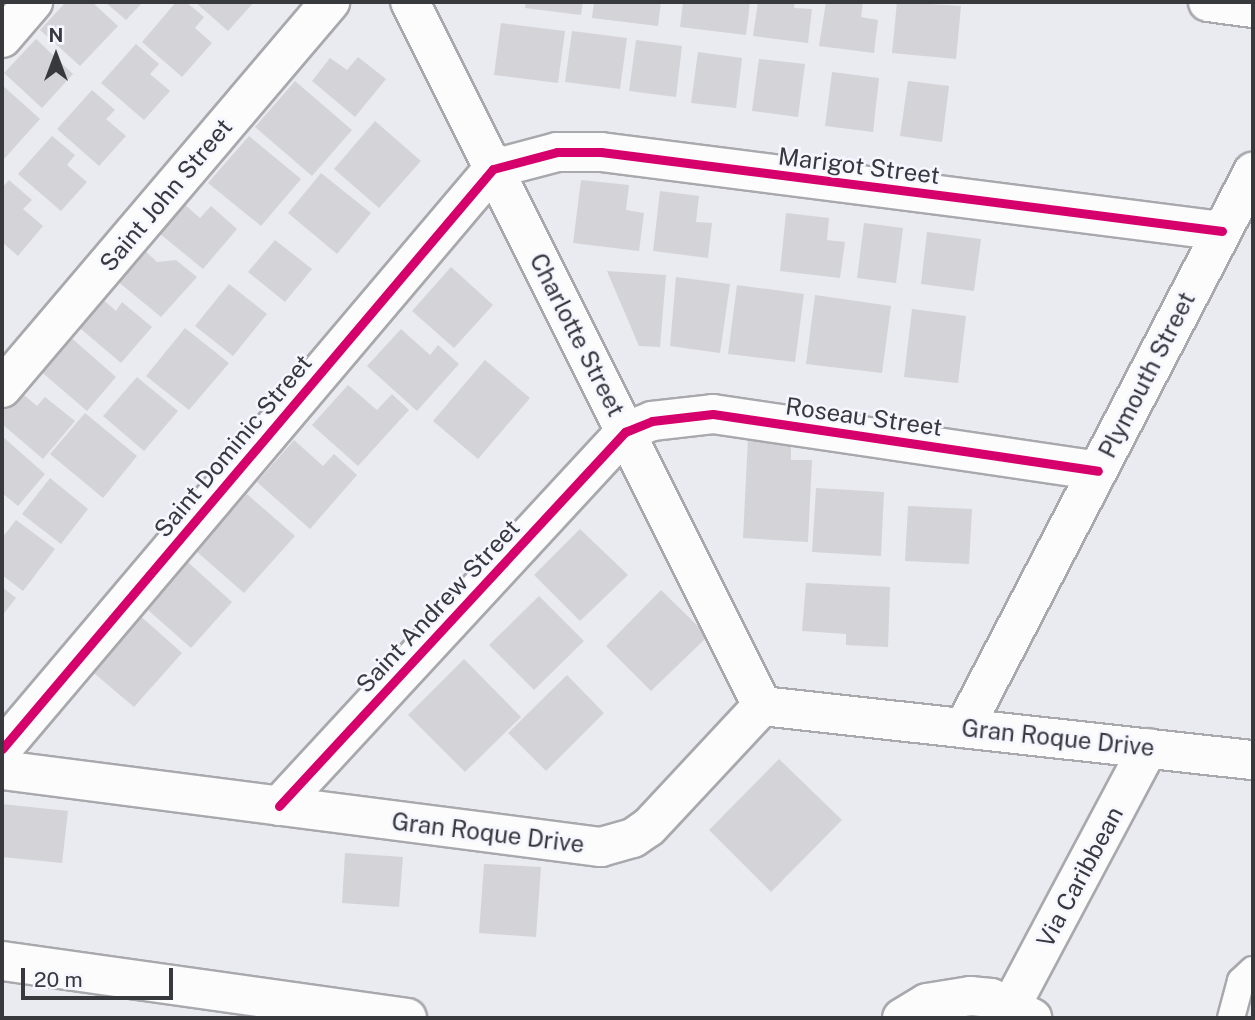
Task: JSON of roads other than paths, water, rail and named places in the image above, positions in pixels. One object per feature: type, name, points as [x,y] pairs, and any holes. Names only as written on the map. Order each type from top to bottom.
[{"type":"street","points":[[2,38],[33,2]]},
{"type":"street","name":"Saint John Street","points":[[2,388],[330,2]]},
{"type":"street","name":"Charlotte Street","points":[[410,2],[762,706]]},
{"type":"street","points":[[1208,2],[1253,8]]},
{"type":"street","name":"Marigot Street","points":[[493,169],[557,152],[601,152],[1222,231]]},
{"type":"street","name":"Saint Dominic Street","points":[[2,749],[493,169]]},
{"type":"street","name":"Plymouth Street","points":[[964,728],[1253,172]]},
{"type":"street","name":"Roseau Street","points":[[625,432],[652,421],[713,414],[1098,471]]},
{"type":"street","name":"Saint Andrew Street","points":[[279,806],[625,432]]},
{"type":"street","name":"Gran Roque Drive","points":[[2,770],[585,847],[618,844],[649,827],[762,706],[1253,760]]},
{"type":"street","name":"Via Caribbean","points":[[1021,1012],[1148,748]]},
{"type":"street","points":[[2,961],[407,1018]]},
{"type":"street","points":[[902,1018],[928,1003],[949,998],[991,998],[1021,1012]]},
{"type":"lane","points":[[1231,1018],[1241,981],[1253,970]]}]
